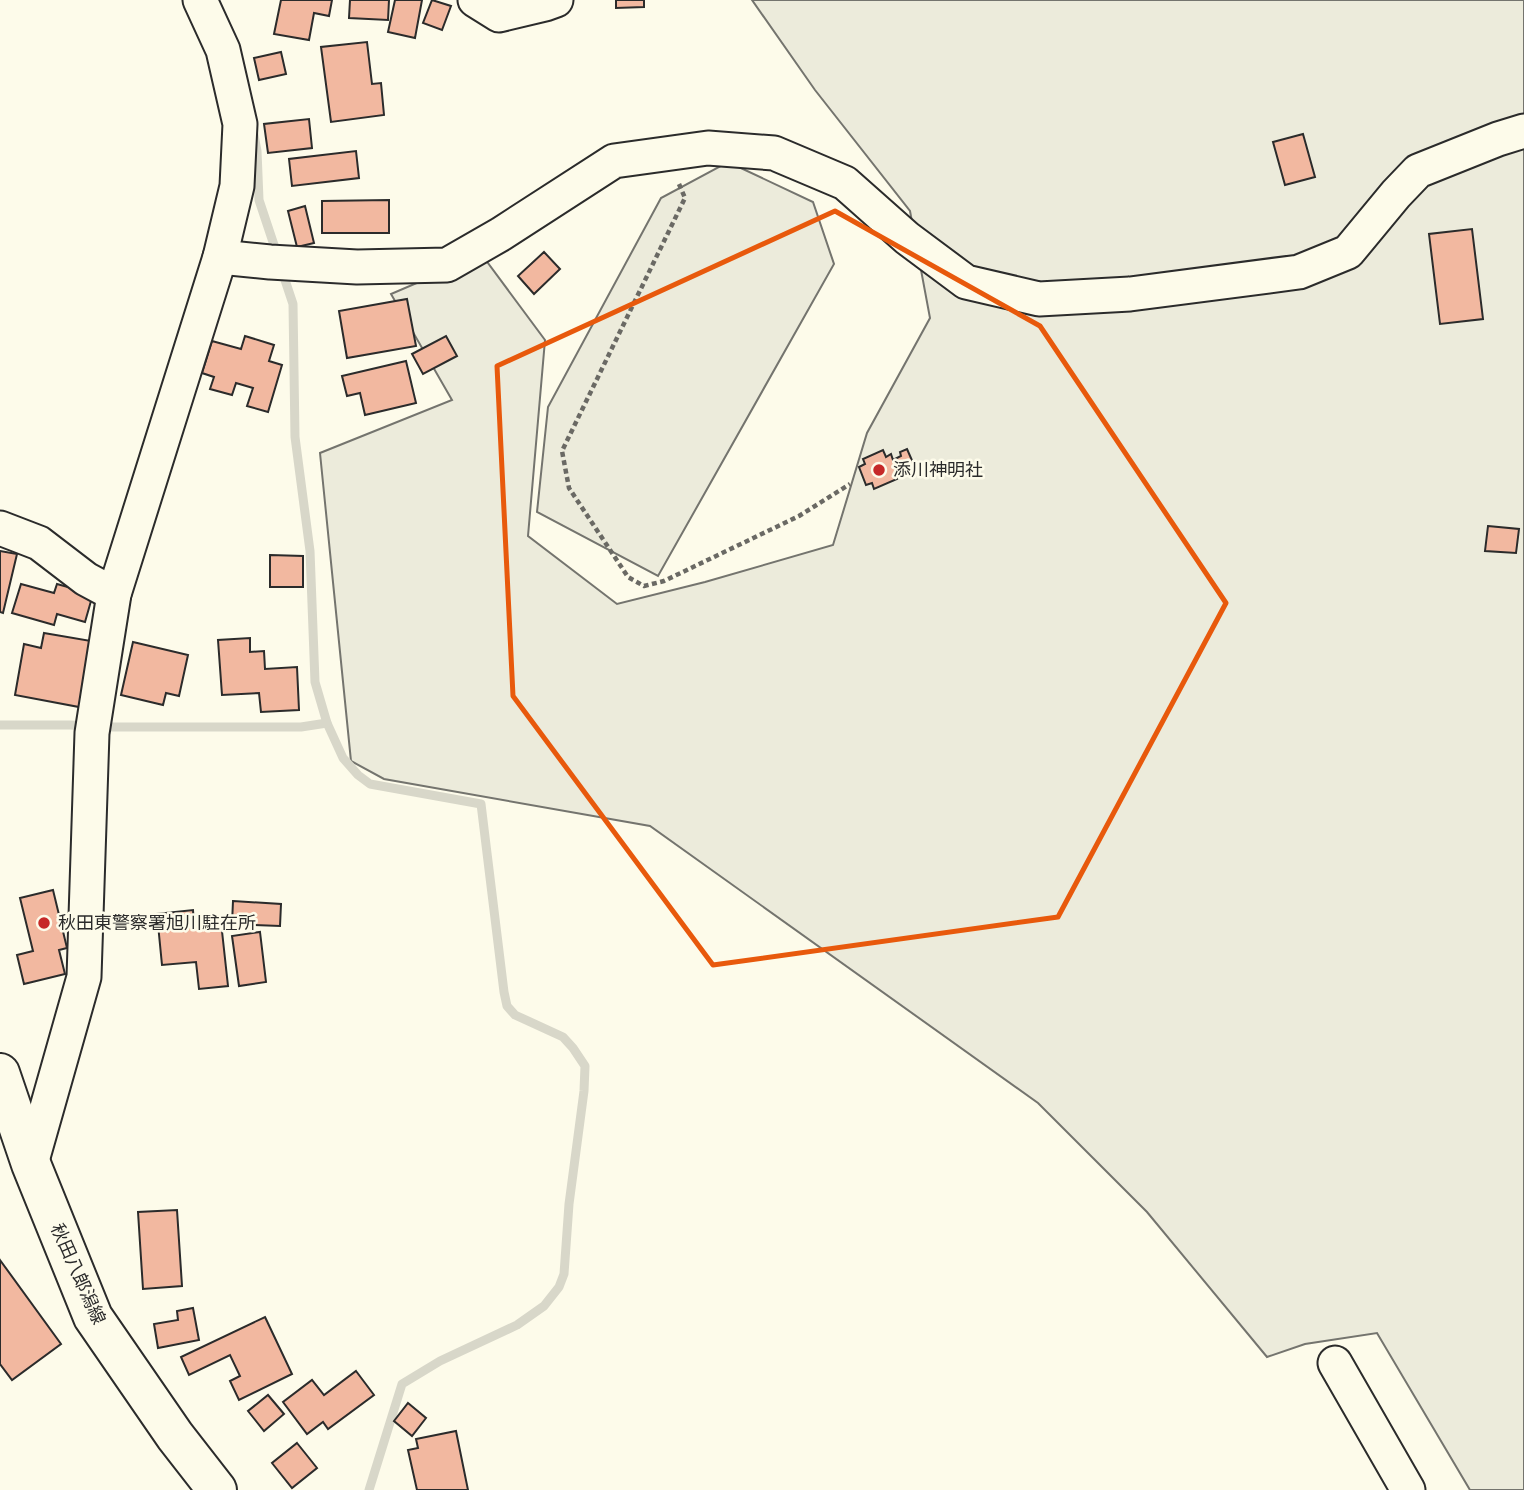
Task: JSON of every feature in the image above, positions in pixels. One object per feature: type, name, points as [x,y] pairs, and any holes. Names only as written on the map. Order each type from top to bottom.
[{"type":"main road","name":"秋田八郎潟線","points":[[0,1073],[30,1164],[93,1317],[175,1436],[217,1490]]},
{"type":"street","points":[[30,1164],[83,977],[94,725],[114,594],[220,257],[237,186],[240,124],[222,50],[200,0]]},
{"type":"street","points":[[475,0],[499,15],[556,0]]},
{"type":"street","points":[[220,257],[357,267],[447,265],[501,234],[614,161],[708,148],[774,153],[845,183],[907,238],[967,282],[1039,299],[1130,294],[1299,272],[1348,252],[1418,171],[1524,131]]},
{"type":"street","points":[[0,528],[39,543],[86,579],[114,594]]},
{"type":"street","points":[[1335,1363],[1408,1490]]},
{"type":"path","points":[[666,154],[685,198],[562,451],[569,488],[628,577],[643,586],[664,581],[799,516],[850,484]]},
{"type":"highlighted area","points":[[835,211],[1040,326],[1226,603],[1058,917],[713,965],[513,696],[497,366]]},
{"type":"shaded area","points":[[752,0],[1524,0],[1524,1490],[1470,1490],[1377,1333],[1305,1344],[1267,1357],[1147,1212],[1038,1103],[650,826],[384,779],[351,761],[320,453],[452,400],[391,294],[482,255],[545,340],[528,536],[617,604],[833,545],[867,433],[930,318],[910,211],[815,90]]},
{"type":"shaded area","points":[[728,162],[813,202],[834,264],[658,576],[537,512],[548,407],[661,198]]},
{"type":"building","points":[[281,0],[332,0],[329,16],[314,13],[309,40],[274,34]]},
{"type":"building","points":[[350,0],[389,0],[388,20],[349,18]]},
{"type":"building","points":[[395,0],[422,0],[415,38],[388,32]]},
{"type":"building","points":[[432,0],[451,6],[442,30],[423,23]]},
{"type":"building","points":[[616,0],[644,0],[644,7],[616,8]]},
{"type":"building","points":[[367,42],[372,84],[381,83],[384,115],[331,122],[321,47]]},
{"type":"building","points":[[281,52],[286,74],[259,80],[254,58]]},
{"type":"building","points":[[309,119],[312,148],[268,153],[264,124]]},
{"type":"building","points":[[1303,134],[1315,177],[1285,185],[1273,142]]},
{"type":"building","points":[[356,151],[359,178],[292,186],[289,159]]},
{"type":"building","points":[[389,200],[389,233],[322,233],[322,201]]},
{"type":"building","points":[[305,206],[314,243],[297,247],[288,211]]},
{"type":"building","points":[[1472,229],[1483,319],[1440,324],[1429,234]]},
{"type":"building","points":[[544,252],[560,269],[534,294],[518,276]]},
{"type":"building","points":[[407,299],[416,346],[347,358],[339,311]]},
{"type":"building","points":[[245,336],[274,345],[269,361],[282,365],[268,412],[247,406],[253,388],[236,383],[232,395],[210,389],[214,377],[202,373],[212,341],[241,349]]},
{"type":"building","points":[[446,336],[457,356],[423,374],[412,354]]},
{"type":"building","points":[[406,361],[416,403],[365,415],[360,393],[347,396],[342,376]]},
{"type":"building","name":"添川神明社","points":[[907,449],[914,465],[906,468],[904,463],[897,466],[897,479],[874,489],[872,483],[866,485],[859,467],[865,464],[863,459],[883,450],[886,457],[891,454],[893,460]]},
{"type":"building","points":[[1488,526],[1519,529],[1516,553],[1485,551]]},
{"type":"building","points":[[0,551],[17,554],[3,613],[0,612]]},
{"type":"building","points":[[270,555],[303,556],[303,587],[270,587]]},
{"type":"building","points":[[21,584],[54,593],[57,584],[93,594],[85,622],[57,614],[54,625],[12,613]]},
{"type":"building","points":[[44,633],[91,641],[79,707],[15,695],[24,644],[41,648]]},
{"type":"building","points":[[250,638],[250,652],[264,651],[265,669],[297,667],[299,710],[261,712],[259,693],[222,695],[218,640]]},
{"type":"building","points":[[133,642],[188,655],[179,696],[166,693],[163,705],[121,695]]},
{"type":"building","name":"秋田東警察署旭川駐在所","points":[[53,890],[67,948],[59,950],[65,974],[24,984],[17,955],[33,951],[20,898]]},
{"type":"building","points":[[233,901],[281,904],[280,926],[232,924]]},
{"type":"building","points":[[193,910],[194,925],[221,922],[228,986],[199,989],[196,962],[162,965],[157,914]]},
{"type":"building","points":[[260,932],[266,982],[239,986],[232,936]]},
{"type":"building","points":[[177,1210],[182,1286],[143,1289],[138,1212]]},
{"type":"building","points":[[0,1260],[61,1344],[12,1380],[0,1364]]},
{"type":"building","points":[[193,1308],[199,1340],[158,1348],[154,1324],[178,1320],[177,1311]]},
{"type":"building","points":[[265,1317],[292,1374],[239,1400],[230,1381],[240,1376],[230,1355],[189,1375],[181,1357]]},
{"type":"building","points":[[356,1371],[374,1395],[328,1429],[323,1422],[307,1434],[283,1402],[312,1380],[324,1395]]},
{"type":"building","points":[[268,1395],[284,1414],[264,1431],[248,1411]]},
{"type":"building","points":[[408,1403],[426,1418],[412,1436],[394,1421]]},
{"type":"building","points":[[456,1431],[468,1490],[417,1490],[408,1450],[418,1448],[416,1439]]},
{"type":"building","points":[[297,1443],[317,1468],[292,1488],[272,1463]]},
{"type":"waterway","points":[[254,135],[259,200],[277,254]]},
{"type":"waterway","points":[[282,271],[293,304],[295,437],[310,551],[315,682],[327,723],[343,758],[370,784],[481,804],[507,1006],[515,1015],[563,1037],[585,1066],[564,1274],[559,1287],[544,1306],[517,1325],[440,1361],[402,1384],[369,1490]]},
{"type":"waterway","points":[[0,725],[301,727],[327,723]]},
{"type":"place","name":"添川神明社","points":[[879,470]]},
{"type":"place","name":"秋田東警察署旭川駐在所","points":[[44,923]]}]
